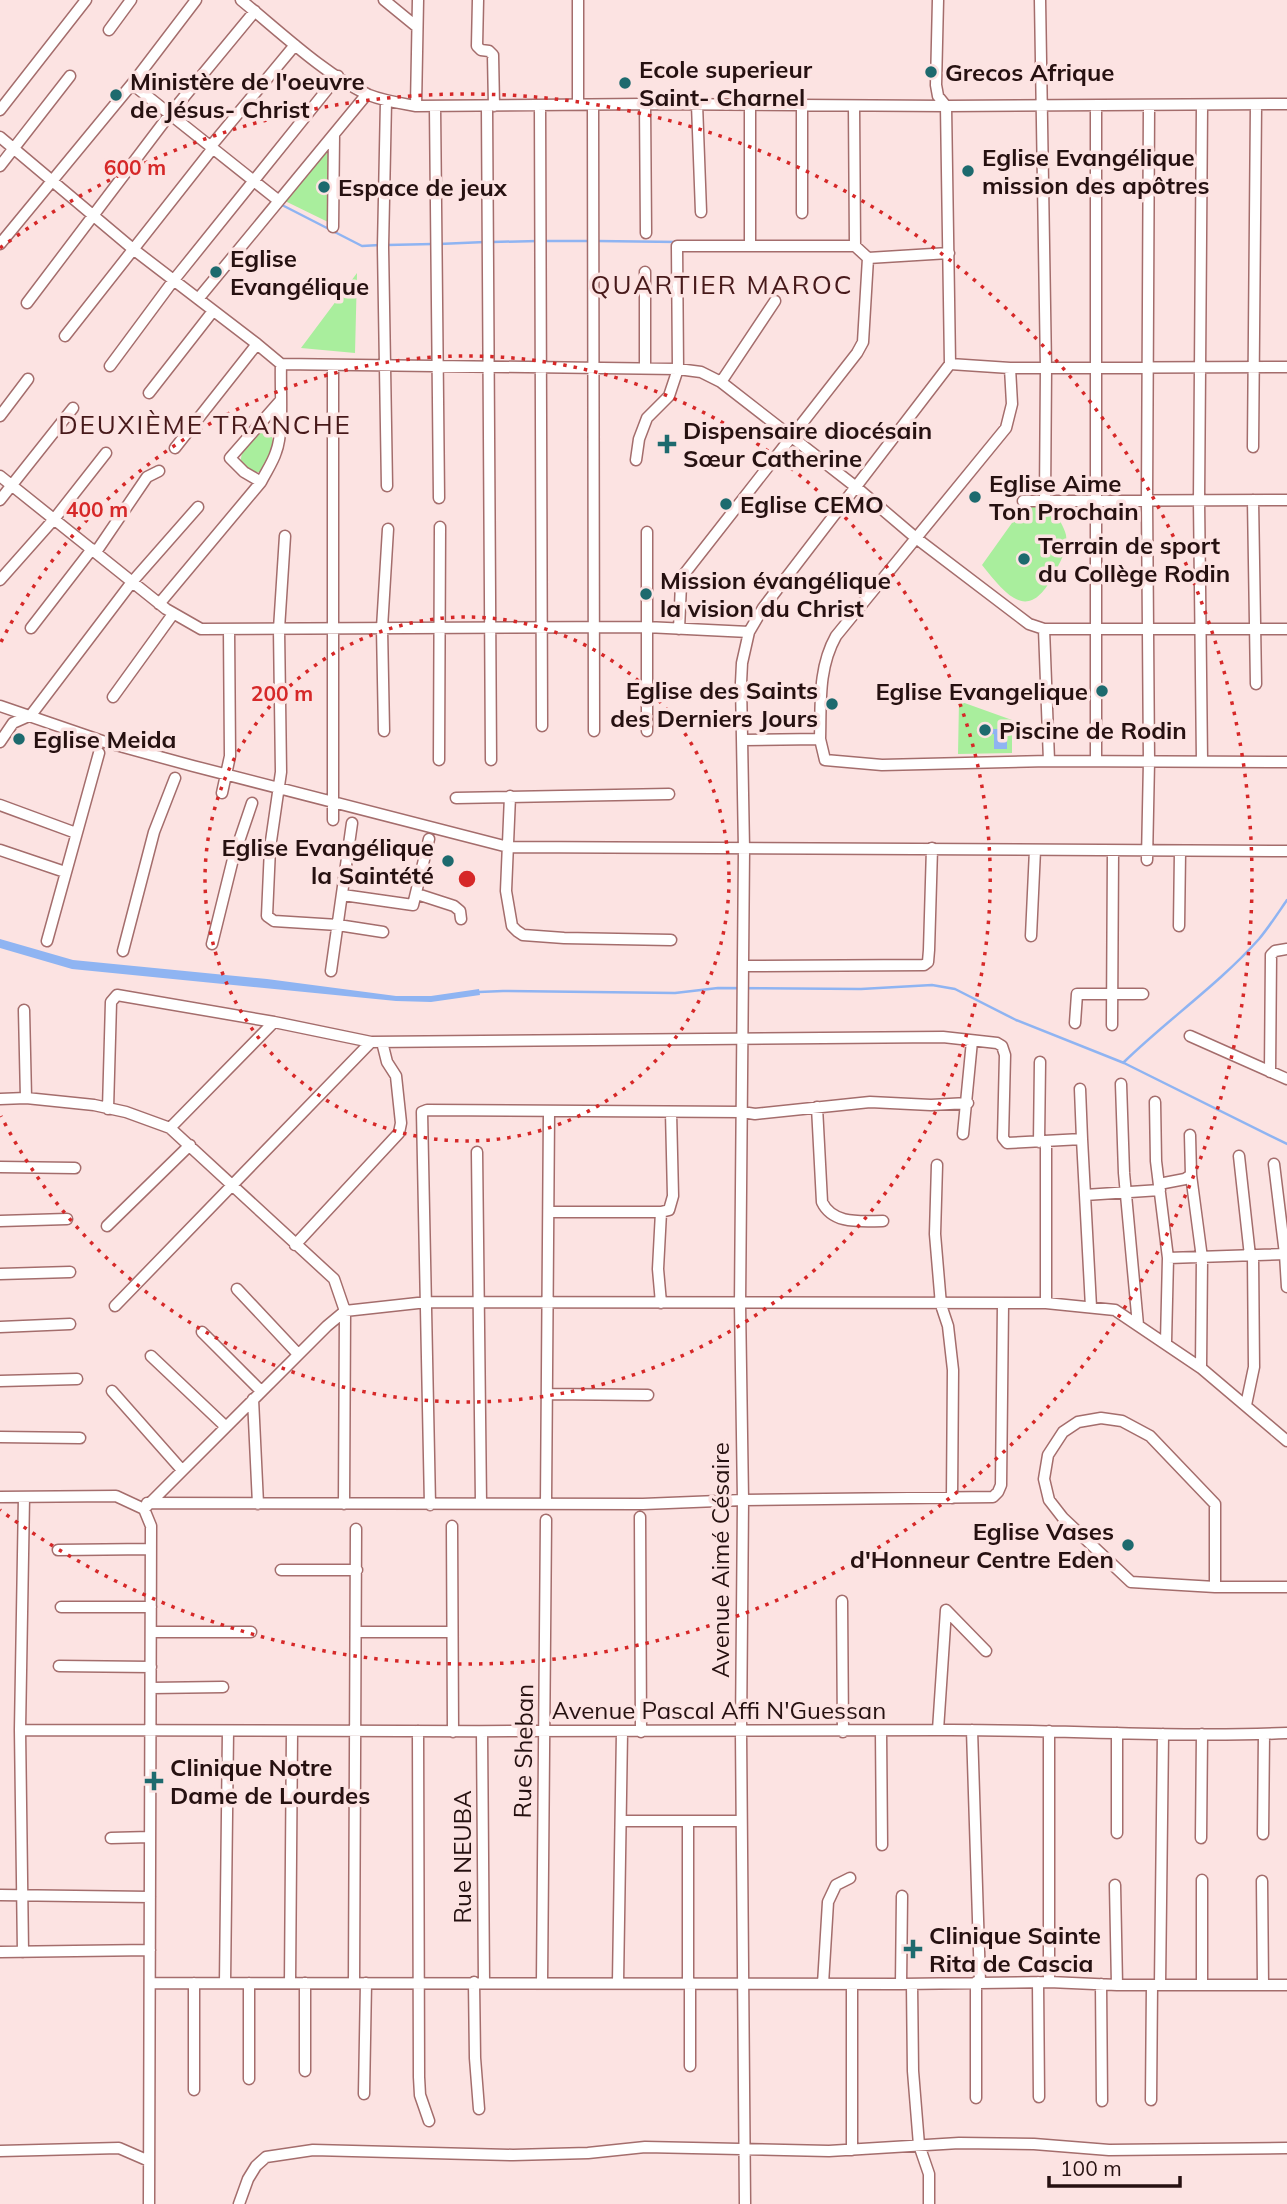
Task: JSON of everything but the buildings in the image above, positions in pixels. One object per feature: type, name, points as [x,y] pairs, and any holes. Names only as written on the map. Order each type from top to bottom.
[{"type":"street","points":[[0,110],[86,0]]},
{"type":"street","points":[[108,30],[131,0]]},
{"type":"street","points":[[0,244],[50,180],[132,84],[196,0]]},
{"type":"street","points":[[241,0],[295,45],[367,94],[386,101],[416,106],[1287,104]]},
{"type":"street","points":[[384,0],[418,27]]},
{"type":"street","points":[[416,106],[418,0]]},
{"type":"street","points":[[478,0],[477,46],[493,55],[488,368],[491,760]]},
{"type":"street","points":[[578,0],[578,104]]},
{"type":"street","points":[[0,476],[55,517],[159,604],[201,629],[646,627],[749,632],[763,608],[950,364],[946,106],[936,91],[938,0]]},
{"type":"street","points":[[1040,0],[1046,368],[1045,501]]},
{"type":"street","points":[[27,303],[170,114],[255,11]]},
{"type":"street","points":[[65,336],[295,45]]},
{"type":"street","points":[[0,166],[70,76]]},
{"type":"street","points":[[110,366],[173,281],[338,76]]},
{"type":"street","points":[[132,84],[279,201]]},
{"type":"street","points":[[198,299],[367,94]]},
{"type":"street","points":[[386,101],[384,366],[387,486]]},
{"type":"street","points":[[645,104],[646,233]]},
{"type":"street","points":[[697,104],[701,212]]},
{"type":"street","points":[[593,105],[594,731]]},
{"type":"street","points":[[750,105],[750,246]]},
{"type":"street","points":[[802,105],[802,213]]},
{"type":"street","points":[[1253,447],[1256,105]]},
{"type":"street","points":[[540,106],[542,726]]},
{"type":"street","points":[[854,106],[855,246]]},
{"type":"street","points":[[1096,761],[1097,106]]},
{"type":"street","points":[[1147,856],[1149,106]]},
{"type":"street","points":[[1202,106],[1199,500],[1202,761]]},
{"type":"street","points":[[435,107],[439,498]]},
{"type":"street","points":[[332,227],[334,134]]},
{"type":"street","points":[[0,137],[133,249],[281,364],[678,369],[701,372],[721,382],[1017,616],[1044,629],[1287,629]]},
{"type":"street","points":[[636,460],[639,439],[647,418],[669,396],[678,369],[677,246],[855,246],[868,258],[949,253]]},
{"type":"street","points":[[679,629],[681,584],[685,573],[863,342],[868,258]]},
{"type":"street","points":[[645,272],[645,369]]},
{"type":"street","points":[[721,382],[775,301]]},
{"type":"street","points":[[149,393],[213,311]]},
{"type":"street","points":[[174,448],[257,344]]},
{"type":"street","points":[[159,604],[261,482],[278,445],[281,364]]},
{"type":"street","points":[[950,364],[1010,368],[1287,367]]},
{"type":"street","points":[[333,366],[333,820]]},
{"type":"street","points":[[1010,368],[1012,404],[1006,428],[836,636],[828,650],[823,674],[820,739],[825,760],[882,765],[1049,761],[1287,762]]},
{"type":"street","points":[[0,416],[28,379]]},
{"type":"street","points":[[261,482],[238,467],[230,458],[280,401]]},
{"type":"street","points":[[0,500],[73,408]]},
{"type":"street","points":[[0,580],[106,453]]},
{"type":"street","points":[[31,628],[148,477],[159,471]]},
{"type":"street","points":[[1253,500],[1256,684]]},
{"type":"street","points":[[1023,501],[1287,500]]},
{"type":"street","points":[[0,742],[13,723],[31,715],[132,582],[198,507]]},
{"type":"street","points":[[439,760],[440,527]]},
{"type":"street","points":[[384,731],[382,628],[388,529]]},
{"type":"street","points":[[647,532],[647,731]]},
{"type":"street","points":[[285,536],[279,629],[281,772],[270,848],[267,916],[274,921],[338,925],[383,933]]},
{"type":"street","points":[[113,697],[173,614]]},
{"type":"street","points":[[222,793],[230,756],[229,629]]},
{"type":"street","points":[[1044,629],[1049,761]]},
{"type":"street","name":"Avenue Aimé Césaire","points":[[745,2204],[741,1983],[743,1500],[740,1304],[744,849],[742,663],[749,632]]},
{"type":"street","points":[[0,706],[105,742],[508,847],[1035,849],[1113,851],[1147,856],[1180,852],[1287,851]]},
{"type":"street","points":[[743,740],[820,739]]},
{"type":"street","points":[[47,941],[99,753]]},
{"type":"street","points":[[123,951],[154,832],[175,778]]},
{"type":"street","points":[[456,798],[669,794]]},
{"type":"street","points":[[510,796],[508,905],[512,926],[523,935],[564,939],[671,940]]},
{"type":"street","points":[[212,944],[233,859],[252,803]]},
{"type":"street","points":[[0,805],[76,833]]},
{"type":"street","points":[[331,971],[352,823]]},
{"type":"street","points":[[342,895],[413,905],[429,838]]},
{"type":"street","points":[[743,966],[924,965],[928,962],[929,950],[932,848]]},
{"type":"street","points":[[1031,936],[1035,849]]},
{"type":"street","points":[[0,850],[65,872]]},
{"type":"street","points":[[1112,1026],[1113,851]]},
{"type":"street","points":[[1179,926],[1180,852]]},
{"type":"street","points":[[417,894],[454,906],[460,911],[461,919]]},
{"type":"street","points":[[1270,1072],[1271,955],[1275,951],[1287,949]]},
{"type":"street","points":[[1075,1023],[1077,994],[1143,993]]},
{"type":"street","points":[[108,1109],[111,1002],[117,995],[274,1021],[376,1042],[943,1037],[990,1042],[1002,1046],[1005,1055],[1003,1138],[1007,1143],[1082,1139]]},
{"type":"street","points":[[24,1010],[26,1098]]},
{"type":"street","points":[[170,1128],[274,1021]]},
{"type":"street","points":[[1190,1036],[1287,1079]]},
{"type":"street","points":[[963,1134],[972,1041]]},
{"type":"street","points":[[115,1306],[376,1042]]},
{"type":"street","points":[[295,1245],[399,1133],[401,1123],[396,1076],[376,1042]]},
{"type":"street","points":[[1040,1062],[1046,1303]]},
{"type":"street","points":[[1121,1084],[1122,1143],[1138,1325]]},
{"type":"street","points":[[1080,1089],[1091,1307]]},
{"type":"street","points":[[0,1099],[26,1098],[126,1112],[170,1128],[334,1279],[345,1311],[344,1504]]},
{"type":"street","points":[[430,1504],[422,1112],[755,1114],[870,1102],[931,1105],[968,1103]]},
{"type":"street","points":[[1154,1102],[1155,1152],[1168,1258],[1166,1342]]},
{"type":"street","points":[[817,1107],[822,1202],[826,1210],[846,1220],[883,1221]]},
{"type":"street","points":[[546,1502],[549,1112]]},
{"type":"street","points":[[549,1212],[669,1210],[673,1196],[671,1112]]},
{"type":"street","points":[[1190,1135],[1191,1175],[1202,1258],[1201,1368]]},
{"type":"street","points":[[107,1226],[190,1145]]},
{"type":"street","points":[[477,1152],[481,1503]]},
{"type":"street","points":[[1239,1156],[1251,1255],[1254,1367],[1246,1405]]},
{"type":"street","points":[[1274,1164],[1286,1254],[1287,1287]]},
{"type":"street","points":[[937,1165],[935,1234],[941,1305],[948,1326],[953,1370],[953,1498]]},
{"type":"street","points":[[0,1167],[75,1168]]},
{"type":"street","points":[[1085,1195],[1127,1193],[1160,1187],[1191,1175]]},
{"type":"street","points":[[661,1212],[658,1269],[661,1303]]},
{"type":"street","points":[[0,1221],[67,1219]]},
{"type":"street","points":[[1168,1258],[1286,1254]]},
{"type":"street","points":[[0,1274],[70,1272]]},
{"type":"street","points":[[237,1289],[298,1354]]},
{"type":"street","points":[[146,1506],[298,1354],[345,1311],[427,1302],[941,1305],[1046,1303],[1115,1310],[1201,1368],[1287,1441]]},
{"type":"street","points":[[0,1497],[116,1496],[146,1506],[546,1502],[643,1504],[993,1497],[1001,1485],[1003,1304]]},
{"type":"street","points":[[0,1327],[71,1324]]},
{"type":"street","points":[[202,1332],[261,1391]]},
{"type":"street","points":[[151,1356],[225,1426]]},
{"type":"street","points":[[0,1381],[77,1379]]},
{"type":"street","points":[[112,1391],[181,1469]]},
{"type":"street","points":[[548,1394],[648,1395]]},
{"type":"street","points":[[253,1399],[258,1504]]},
{"type":"street","points":[[1215,1587],[1214,1504],[1150,1436],[1122,1421],[1101,1418],[1078,1422],[1063,1432],[1048,1455],[1044,1479],[1049,1500],[1063,1518],[1131,1582],[1215,1587],[1287,1587]]},
{"type":"street","points":[[0,1437],[80,1438]]},
{"type":"street","points":[[23,1952],[20,1730],[24,1497]]},
{"type":"street","points":[[146,1506],[151,1527],[149,2204]]},
{"type":"street","points":[[640,1517],[641,1732]]},
{"type":"street","name":"Rue Sheban","points":[[541,1983],[545,1520]]},
{"type":"street","points":[[452,1527],[453,1732]]},
{"type":"street","points":[[354,1983],[356,1529]]},
{"type":"street","points":[[58,1550],[151,1549]]},
{"type":"street","points":[[281,1570],[357,1570]]},
{"type":"street","points":[[842,1601],[843,1732]]},
{"type":"street","points":[[61,1607],[151,1607]]},
{"type":"street","points":[[938,1730],[946,1611],[986,1651]]},
{"type":"street","points":[[151,1633],[251,1632]]},
{"type":"street","points":[[356,1632],[452,1632]]},
{"type":"street","points":[[59,1666],[151,1667]]},
{"type":"street","points":[[151,1688],[223,1688]]},
{"type":"street","name":"Avenue Pascal Affi N'Guessan","points":[[20,1730],[972,1730],[1163,1734],[1287,1733]]},
{"type":"street","points":[[972,1730],[978,1982],[976,2098]]},
{"type":"street","points":[[225,1983],[228,1731]]},
{"type":"street","points":[[290,1983],[292,1731]]},
{"type":"street","points":[[418,1731],[419,2077],[420,2095],[429,2121]]},
{"type":"street","points":[[881,1731],[882,1844]]},
{"type":"street","points":[[1039,2097],[1049,1731]]},
{"type":"street","name":"Rue NEUBA","points":[[479,2109],[474,2058],[479,1982],[482,1732]]},
{"type":"street","points":[[618,1983],[622,1732]]},
{"type":"street","points":[[1117,1733],[1117,1833]]},
{"type":"street","points":[[1151,2100],[1163,1734]]},
{"type":"street","points":[[1201,1838],[1202,1734]]},
{"type":"street","points":[[1263,1834],[1264,1734]]},
{"type":"street","points":[[621,1821],[741,1821]]},
{"type":"street","points":[[688,1821],[690,2066]]},
{"type":"street","points":[[111,1838],[150,1838]]},
{"type":"street","points":[[822,1984],[828,1902],[836,1885],[850,1878]]},
{"type":"street","points":[[1202,1880],[1202,1984]]},
{"type":"street","points":[[1262,1881],[1263,1985]]},
{"type":"street","points":[[1115,1885],[1117,1984]]},
{"type":"street","points":[[0,1895],[150,1897]]},
{"type":"street","points":[[902,1896],[919,2145],[929,2174],[929,2204]]},
{"type":"street","points":[[0,1952],[150,1950]]},
{"type":"street","points":[[150,1983],[1044,1982],[1287,1985]]},
{"type":"street","points":[[194,1983],[194,2090]]},
{"type":"street","points":[[249,1983],[249,2079]]},
{"type":"street","points":[[305,1983],[305,2071]]},
{"type":"street","points":[[364,2094],[366,1983]]},
{"type":"street","points":[[852,1984],[852,2150]]},
{"type":"street","points":[[1101,1984],[1102,2101]]},
{"type":"street","points":[[239,2204],[248,2179],[265,2157],[313,2150],[513,2155],[588,2154],[645,2147],[852,2150],[919,2145],[1034,2144],[1109,2150],[1287,2148]]},
{"type":"street","points":[[0,2151],[118,2148],[149,2161]]},
{"type":"green space","points":[[330,145],[328,222],[285,201]]},
{"type":"green space","points":[[357,273],[355,353],[301,348]]},
{"type":"green space","points":[[261,426],[270,429],[275,451],[266,472],[254,472],[240,464],[244,441]]},
{"type":"green space","name":"Terrain de sport du Collège Rodin","points":[[1024,506],[1051,506],[1066,535],[1062,559],[1046,588],[1028,601],[1010,596],[982,565]]},
{"type":"green space","name":"Piscine de Rodin","points":[[959,701],[1012,720],[1012,753],[958,754]]},
{"type":"water","points":[[991,729],[1007,729],[1007,749],[994,749],[994,734],[991,734]]},
{"type":"water","points":[[0,939],[73,960],[267,979],[396,996],[431,996],[479,989],[480,995],[431,1002],[396,1001],[72,969],[0,948]]},
{"type":"waterway","points":[[282,205],[362,246],[380,245]]},
{"type":"waterway","points":[[492,242],[538,241]]},
{"type":"waterway","points":[[544,241],[590,241]]},
{"type":"waterway","points":[[597,241],[678,242]]},
{"type":"waterway","points":[[439,244],[485,242]]},
{"type":"waterway","points":[[387,245],[433,244]]},
{"type":"waterway","points":[[1124,1062],[1243,956],[1263,934],[1287,900]]},
{"type":"waterway","points":[[479,992],[675,993],[718,988],[861,989],[932,985],[955,989],[1016,1020],[1124,1063],[1287,1144]]},
{"type":"place","name":"Grecos Afrique","points":[[931,72]]},
{"type":"place","name":"Ecole superieur Saint- Charnel","points":[[625,83]]},
{"type":"place","name":"Ministère de l'oeuvre de Jésus- Christ","points":[[116,95]]},
{"type":"place","name":"Eglise Evangélique mission des apôtres","points":[[968,171]]},
{"type":"place","name":"Espace de jeux","points":[[324,187]]},
{"type":"place","name":"Eglise Evangélique","points":[[216,272]]},
{"type":"place","name":"Dispensaire diocésain Sœur Catherine","points":[[667,444]]},
{"type":"place","name":"Eglise Aime Ton Prochain","points":[[975,497]]},
{"type":"place","name":"Eglise CEMO","points":[[726,504]]},
{"type":"place","name":"Terrain de sport du Collège Rodin","points":[[1024,559]]},
{"type":"place","name":"Mission évangélique la vision du Christ","points":[[646,594]]},
{"type":"place","name":"Eglise Evangelique","points":[[1102,691]]},
{"type":"place","name":"Eglise des Saints des Derniers Jours","points":[[832,704]]},
{"type":"place","name":"Piscine de Rodin","points":[[985,730]]},
{"type":"place","name":"Eglise Meida","points":[[19,739]]},
{"type":"place","name":"Eglise Evangélique la Saintété","points":[[448,861]]},
{"type":"place","name":"Eglise Vases d'Honneur Centre Eden","points":[[1128,1545]]},
{"type":"place","name":"Clinique Notre Dame de Lourdes","points":[[154,1781]]},
{"type":"place","name":"Clinique Sainte Rita de Cascia","points":[[913,1949]]},
{"type":"district","name":"QUARTIER MAROC","points":[[722,284]]},
{"type":"district","name":"DEUXIÈME TRANCHE","points":[[205,424]]}]
